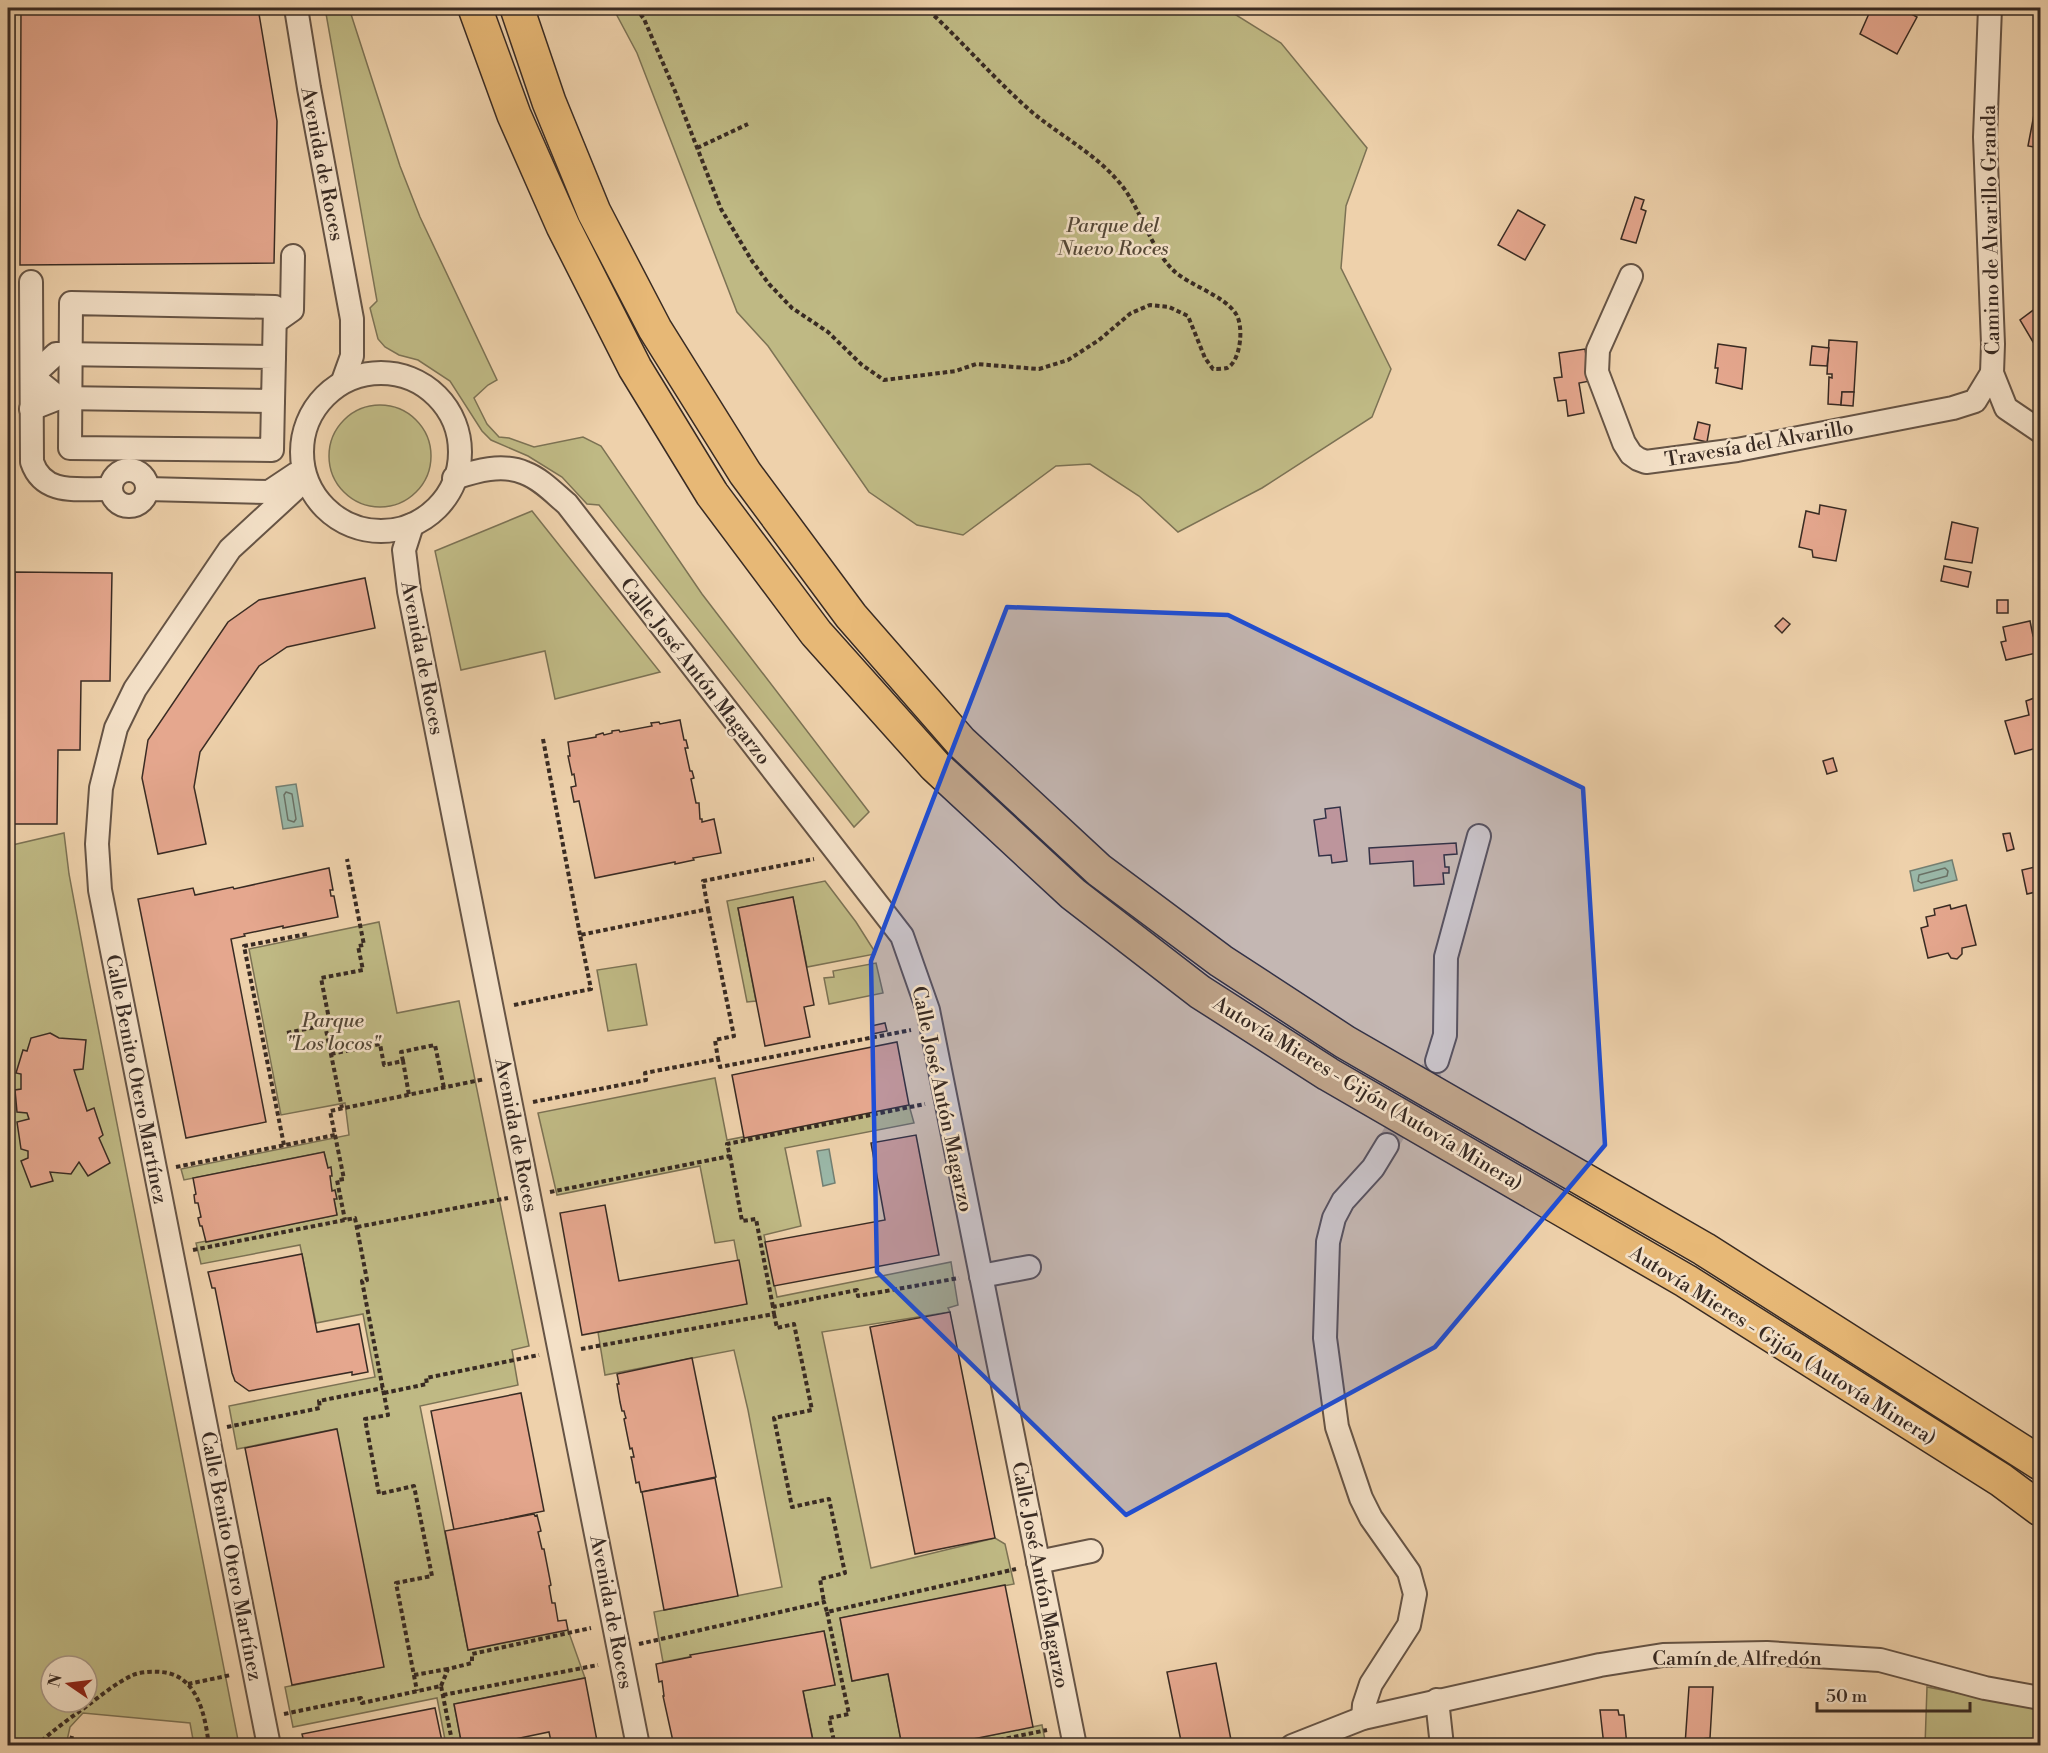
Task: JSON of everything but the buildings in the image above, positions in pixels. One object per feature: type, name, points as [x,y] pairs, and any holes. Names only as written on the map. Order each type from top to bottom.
[{"type":"highway","name":"Autovía Mieres - Gijón (Autovía Minera)","points":[[475,8],[514,115],[563,226],[635,368],[712,494],[809,624],[935,766],[1073,894],[1200,992],[1328,1074],[1686,1281],[2001,1480],[2040,1509]]},
{"type":"highway","points":[[517,8],[549,102],[594,212],[654,329],[745,473],[851,616],[961,742],[1099,870],[1221,961],[1345,1042],[1704,1250],[2017,1446],[2040,1463]]},
{"type":"street","name":"Avenida de Roces","points":[[296,8],[352,320],[352,356],[343,381]]},
{"type":"street","name":"Camino de Alvarillo Granda","points":[[1990,8],[1985,137],[1993,344],[1992,374],[2006,408],[2040,431]]},
{"type":"street","points":[[275,322],[292,310],[293,256]]},
{"type":"street","name":"Travesía del Alvarillo","points":[[1631,276],[1598,350],[1597,372],[1624,443],[1631,454],[1646,462],[1737,450],[1953,408],[1975,401],[1992,374]]},
{"type":"street","points":[[31,282],[32,462],[36,474],[46,483],[56,487],[111,489],[116,475],[130,469],[143,476],[147,482],[147,489],[269,492],[303,470]]},
{"type":"street","points":[[71,303],[275,307],[275,322],[272,450],[70,448],[64,398],[70,353],[71,303]]},
{"type":"street","name":"Avenida de Roces","points":[[352,320],[369,354],[388,372]]},
{"type":"street","points":[[32,376],[56,354],[274,357]]},
{"type":"street","points":[[388,372],[415,380],[437,396],[451,415],[459,441],[459,467],[449,493],[435,510],[412,525],[386,531],[358,529],[333,516],[314,496],[303,470],[304,429],[321,398],[343,381],[370,373],[388,372]]},
{"type":"street","points":[[32,376],[64,398]]},
{"type":"street","points":[[32,409],[64,398],[273,401]]},
{"type":"street","name":"Calle José Antón Magarzo","points":[[454,478],[478,470],[498,468],[524,472],[567,504],[902,936],[928,1010],[970,1277],[1038,1562],[1075,1746]]},
{"type":"street","name":"Calle Benito Otero Martínez","points":[[269,1746],[100,890],[97,844],[100,788],[116,728],[135,689],[230,549],[294,490],[303,470]]},
{"type":"street","name":"Avenida de Roces","points":[[412,525],[404,550],[411,602],[638,1746]]},
{"type":"street","points":[[1437,1060],[1446,1035],[1446,957],[1479,836]]},
{"type":"street","points":[[1363,1718],[1364,1705],[1371,1684],[1408,1625],[1415,1594],[1409,1572],[1371,1518],[1360,1498],[1337,1427],[1325,1338],[1329,1242],[1334,1218],[1343,1201],[1373,1168],[1387,1145]]},
{"type":"street","points":[[970,1277],[1029,1267]]},
{"type":"street","points":[[1038,1562],[1090,1551]]},
{"type":"street","name":"Camín de Alfredón","points":[[1292,1746],[1363,1718],[1600,1665],[1663,1654],[1767,1653],[1880,1660],[1985,1688],[2040,1698]]},
{"type":"street","points":[[1437,1700],[1442,1746]]},
{"type":"path","points":[[636,8],[644,18],[721,208],[752,261],[769,285],[792,309],[828,332],[862,365],[884,380],[956,371],[976,364],[1039,369],[1068,360],[1099,340],[1131,313],[1150,305],[1169,307],[1188,316],[1205,358],[1213,369],[1227,368],[1237,358],[1240,332],[1237,314],[1219,299],[1174,272],[1162,257],[1119,182],[1098,161],[1035,114],[996,79],[964,43],[926,8]]},
{"type":"path","points":[[697,147],[748,124]]},
{"type":"path","points":[[514,1005],[591,989],[543,739]]},
{"type":"path","points":[[287,1033],[330,1024],[321,978],[363,970],[358,946],[364,945],[347,859]]},
{"type":"path","points":[[814,859],[703,881],[734,1036],[715,1040],[720,1067],[911,1030]]},
{"type":"path","points":[[580,934],[708,909]]},
{"type":"path","points":[[284,1145],[244,946],[307,934]]},
{"type":"path","points":[[325,1025],[342,1108]]},
{"type":"path","points":[[331,1054],[380,1044],[384,1065],[403,1061]]},
{"type":"path","points":[[409,1095],[401,1052],[435,1045],[444,1088]]},
{"type":"path","points":[[533,1102],[646,1080],[645,1073],[718,1059]]},
{"type":"path","points":[[345,1220],[337,1180],[344,1179],[330,1111],[486,1079]]},
{"type":"path","points":[[835,1746],[829,1718],[849,1714],[820,1579],[845,1573],[830,1499],[792,1507],[774,1418],[812,1410],[794,1324],[777,1328],[756,1219],[742,1221],[727,1144],[925,1104]]},
{"type":"path","points":[[177,1167],[335,1135]]},
{"type":"path","points":[[550,1192],[730,1156]]},
{"type":"path","points":[[357,1227],[509,1198]]},
{"type":"path","points":[[193,1250],[355,1218],[367,1280],[362,1281],[388,1415],[364,1419],[379,1494],[414,1486],[432,1576],[396,1583],[417,1691]]},
{"type":"path","points":[[773,1307],[857,1290],[858,1296],[970,1277]]},
{"type":"path","points":[[580,1348],[774,1314]]},
{"type":"path","points":[[227,1426],[320,1408],[319,1401],[428,1384],[426,1378],[539,1355]]},
{"type":"path","points":[[827,1612],[1016,1569]]},
{"type":"path","points":[[639,1644],[824,1602]]},
{"type":"path","points":[[414,1675],[472,1663],[472,1654],[591,1628]]},
{"type":"path","points":[[443,1695],[598,1665]]},
{"type":"path","points":[[448,1669],[441,1686],[453,1746]]},
{"type":"path","points":[[36,1746],[97,1699],[134,1675],[152,1671],[171,1673],[188,1684],[200,1701],[209,1746]]},
{"type":"path","points":[[188,1684],[231,1675]]},
{"type":"path","points":[[283,1714],[361,1698],[362,1703],[441,1686]]},
{"type":"path","points":[[970,1746],[1047,1730]]},
{"type":"path","points":[[70,1746],[72,1736]]},
{"type":"highlighted area","points":[[1007,607],[1228,615],[1583,788],[1605,1145],[1435,1347],[1126,1515],[877,1272],[871,961]]},
{"type":"green space","points":[[8,8],[15,8],[15,271],[8,846]]},
{"type":"green space","points":[[325,8],[349,8],[400,166],[420,217],[497,380],[474,398],[487,424],[499,437],[534,447],[583,437],[601,446],[702,594],[869,812],[854,827],[599,505],[587,504],[562,477],[528,456],[491,440],[482,431],[450,381],[418,360],[399,355],[385,347],[378,339],[370,308],[377,301]]},
{"type":"green space","name":"Parque del Nuevo Roces","points":[[613,8],[1225,8],[1281,43],[1367,148],[1346,206],[1341,268],[1391,369],[1372,417],[1262,488],[1178,532],[1139,496],[1090,464],[1056,466],[963,535],[917,525],[869,492],[768,346],[737,312],[637,53]]},
{"type":"green space","points":[[380,405],[399,409],[416,420],[427,437],[431,456],[427,475],[416,492],[399,503],[380,507],[361,503],[344,492],[333,475],[329,456],[333,437],[344,420],[361,409]]},
{"type":"green space","points":[[532,511],[660,672],[555,699],[545,651],[461,670],[435,551]]},
{"type":"green space","points":[[64,833],[69,874],[88,976],[239,1745],[194,1745],[190,1723],[94,1714],[99,1714],[99,1654],[39,1654],[39,1714],[82,1714],[70,1727],[66,1745],[8,1746],[8,846]]},
{"type":"green space","points":[[825,881],[856,922],[875,954],[807,967],[793,898],[738,908],[756,1001],[747,1002],[727,901]]},
{"type":"green space","name":"Parque \"Los locos\"","points":[[379,922],[397,1013],[459,1001],[529,1346],[512,1350],[518,1385],[420,1406],[468,1650],[568,1630],[585,1678],[454,1704],[462,1745],[446,1745],[437,1698],[293,1727],[285,1687],[383,1667],[336,1429],[237,1449],[229,1406],[375,1377],[363,1314],[316,1323],[300,1245],[201,1264],[196,1243],[337,1215],[324,1152],[184,1180],[181,1169],[349,1135],[345,1103],[281,1115],[249,949]]},
{"type":"green space","points":[[876,963],[883,993],[829,1004],[824,978],[834,977],[833,971]]},
{"type":"green space","points":[[636,964],[647,1025],[608,1031],[597,970]]},
{"type":"green space","points":[[715,1078],[727,1140],[909,1105],[914,1123],[785,1148],[801,1226],[764,1235],[777,1297],[951,1262],[958,1305],[948,1308],[950,1312],[822,1332],[871,1568],[995,1538],[1005,1544],[1014,1584],[840,1618],[852,1681],[888,1674],[902,1745],[814,1745],[803,1691],[835,1685],[824,1631],[663,1662],[654,1612],[782,1587],[748,1410],[734,1350],[605,1375],[598,1332],[746,1304],[734,1240],[715,1243],[700,1166],[557,1195],[538,1113]]},
{"type":"green space","points":[[1927,1687],[2040,1709],[2040,1745],[1925,1746]]},
{"type":"green space","points":[[1042,1725],[1046,1745],[938,1746]]},
{"type":"water","points":[[296,784],[303,826],[283,829],[276,787]]},
{"type":"water","points":[[1952,860],[1957,880],[1914,891],[1910,871]]},
{"type":"water","points":[[829,1149],[835,1183],[823,1186],[817,1151]]},
{"type":"tunnel","points":[[1387,1145],[1437,1061]]}]
